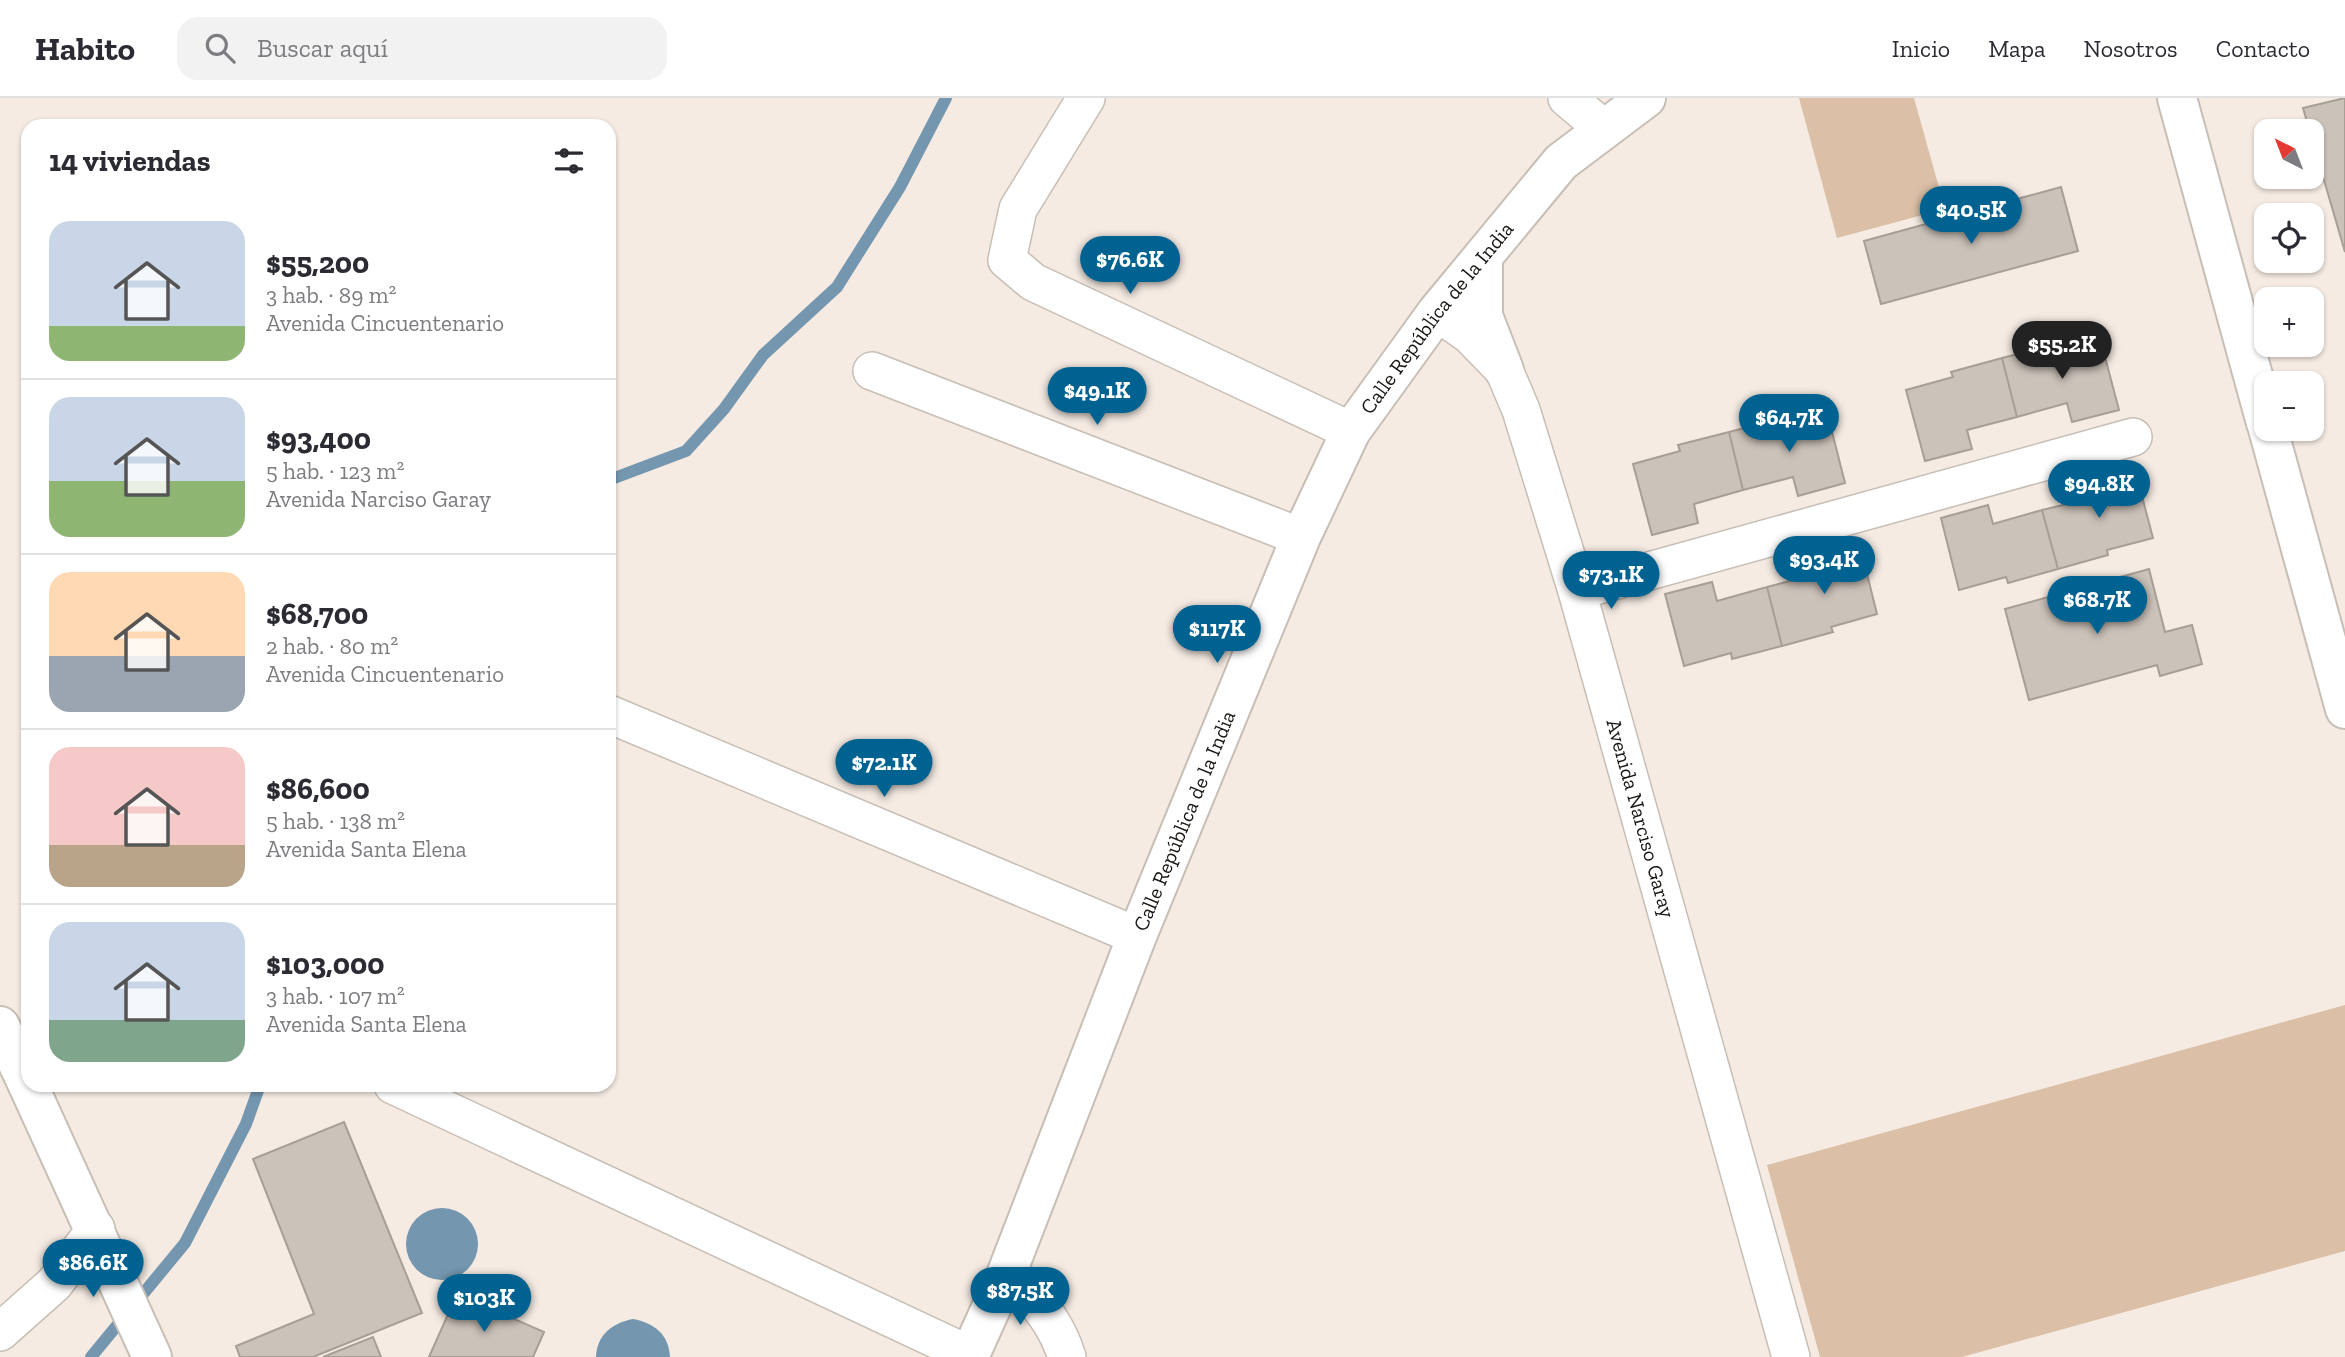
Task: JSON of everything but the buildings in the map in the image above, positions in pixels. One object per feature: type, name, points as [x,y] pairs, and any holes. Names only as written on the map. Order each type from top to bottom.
[{"type":"street","points":[[1086,98],[1018,209],[1007,260],[1033,282],[1351,431]]},
{"type":"street","points":[[1567,98],[1603,128]]},
{"type":"street","name":"Calle República de la India","points":[[970,1356],[1006,1275],[1137,936],[1301,537],[1351,431],[1437,312],[1561,162],[1646,98]]},
{"type":"street","points":[[2177,98],[2254,379]]},
{"type":"street","points":[[1483,258],[1480,287],[1483,316],[1504,370]]},
{"type":"street","name":"Avenida Narciso Garay","points":[[1437,312],[1470,335],[1504,370],[1521,410],[1577,591],[1791,1357]]},
{"type":"street","points":[[872,370],[1301,537]]},
{"type":"street","points":[[1577,591],[2133,437]]},
{"type":"street","points":[[2271,441],[2345,709]]},
{"type":"street","points":[[616,717],[1137,936]]},
{"type":"street","points":[[0,1026],[21,1066]]},
{"type":"street","points":[[33,1092],[145,1342]]},
{"type":"street","points":[[408,1092],[970,1356]]},
{"type":"street","points":[[0,1332],[54,1284],[99,1238]]},
{"type":"street","points":[[1006,1275],[1027,1290],[1048,1315],[1067,1357]]},
{"type":"shaded area","points":[[1799,98],[1914,98],[1945,209],[1837,238]]},
{"type":"shaded area","points":[[2345,1005],[2345,1251],[1962,1357],[1820,1357],[1767,1165]]},
{"type":"water","points":[[442,1208],[462,1214],[472,1224],[478,1244],[472,1264],[462,1274],[442,1280],[422,1274],[412,1264],[406,1244],[412,1224],[422,1214]]},
{"type":"water","points":[[633,1319],[647,1323],[659,1331],[667,1342],[670,1357],[596,1357],[599,1342],[607,1331]]},
{"type":"waterway","points":[[616,477],[686,451],[724,409],[763,355],[837,287],[900,187],[946,98]]},
{"type":"waterway","points":[[91,1357],[185,1243],[246,1124],[257,1092]]}]
